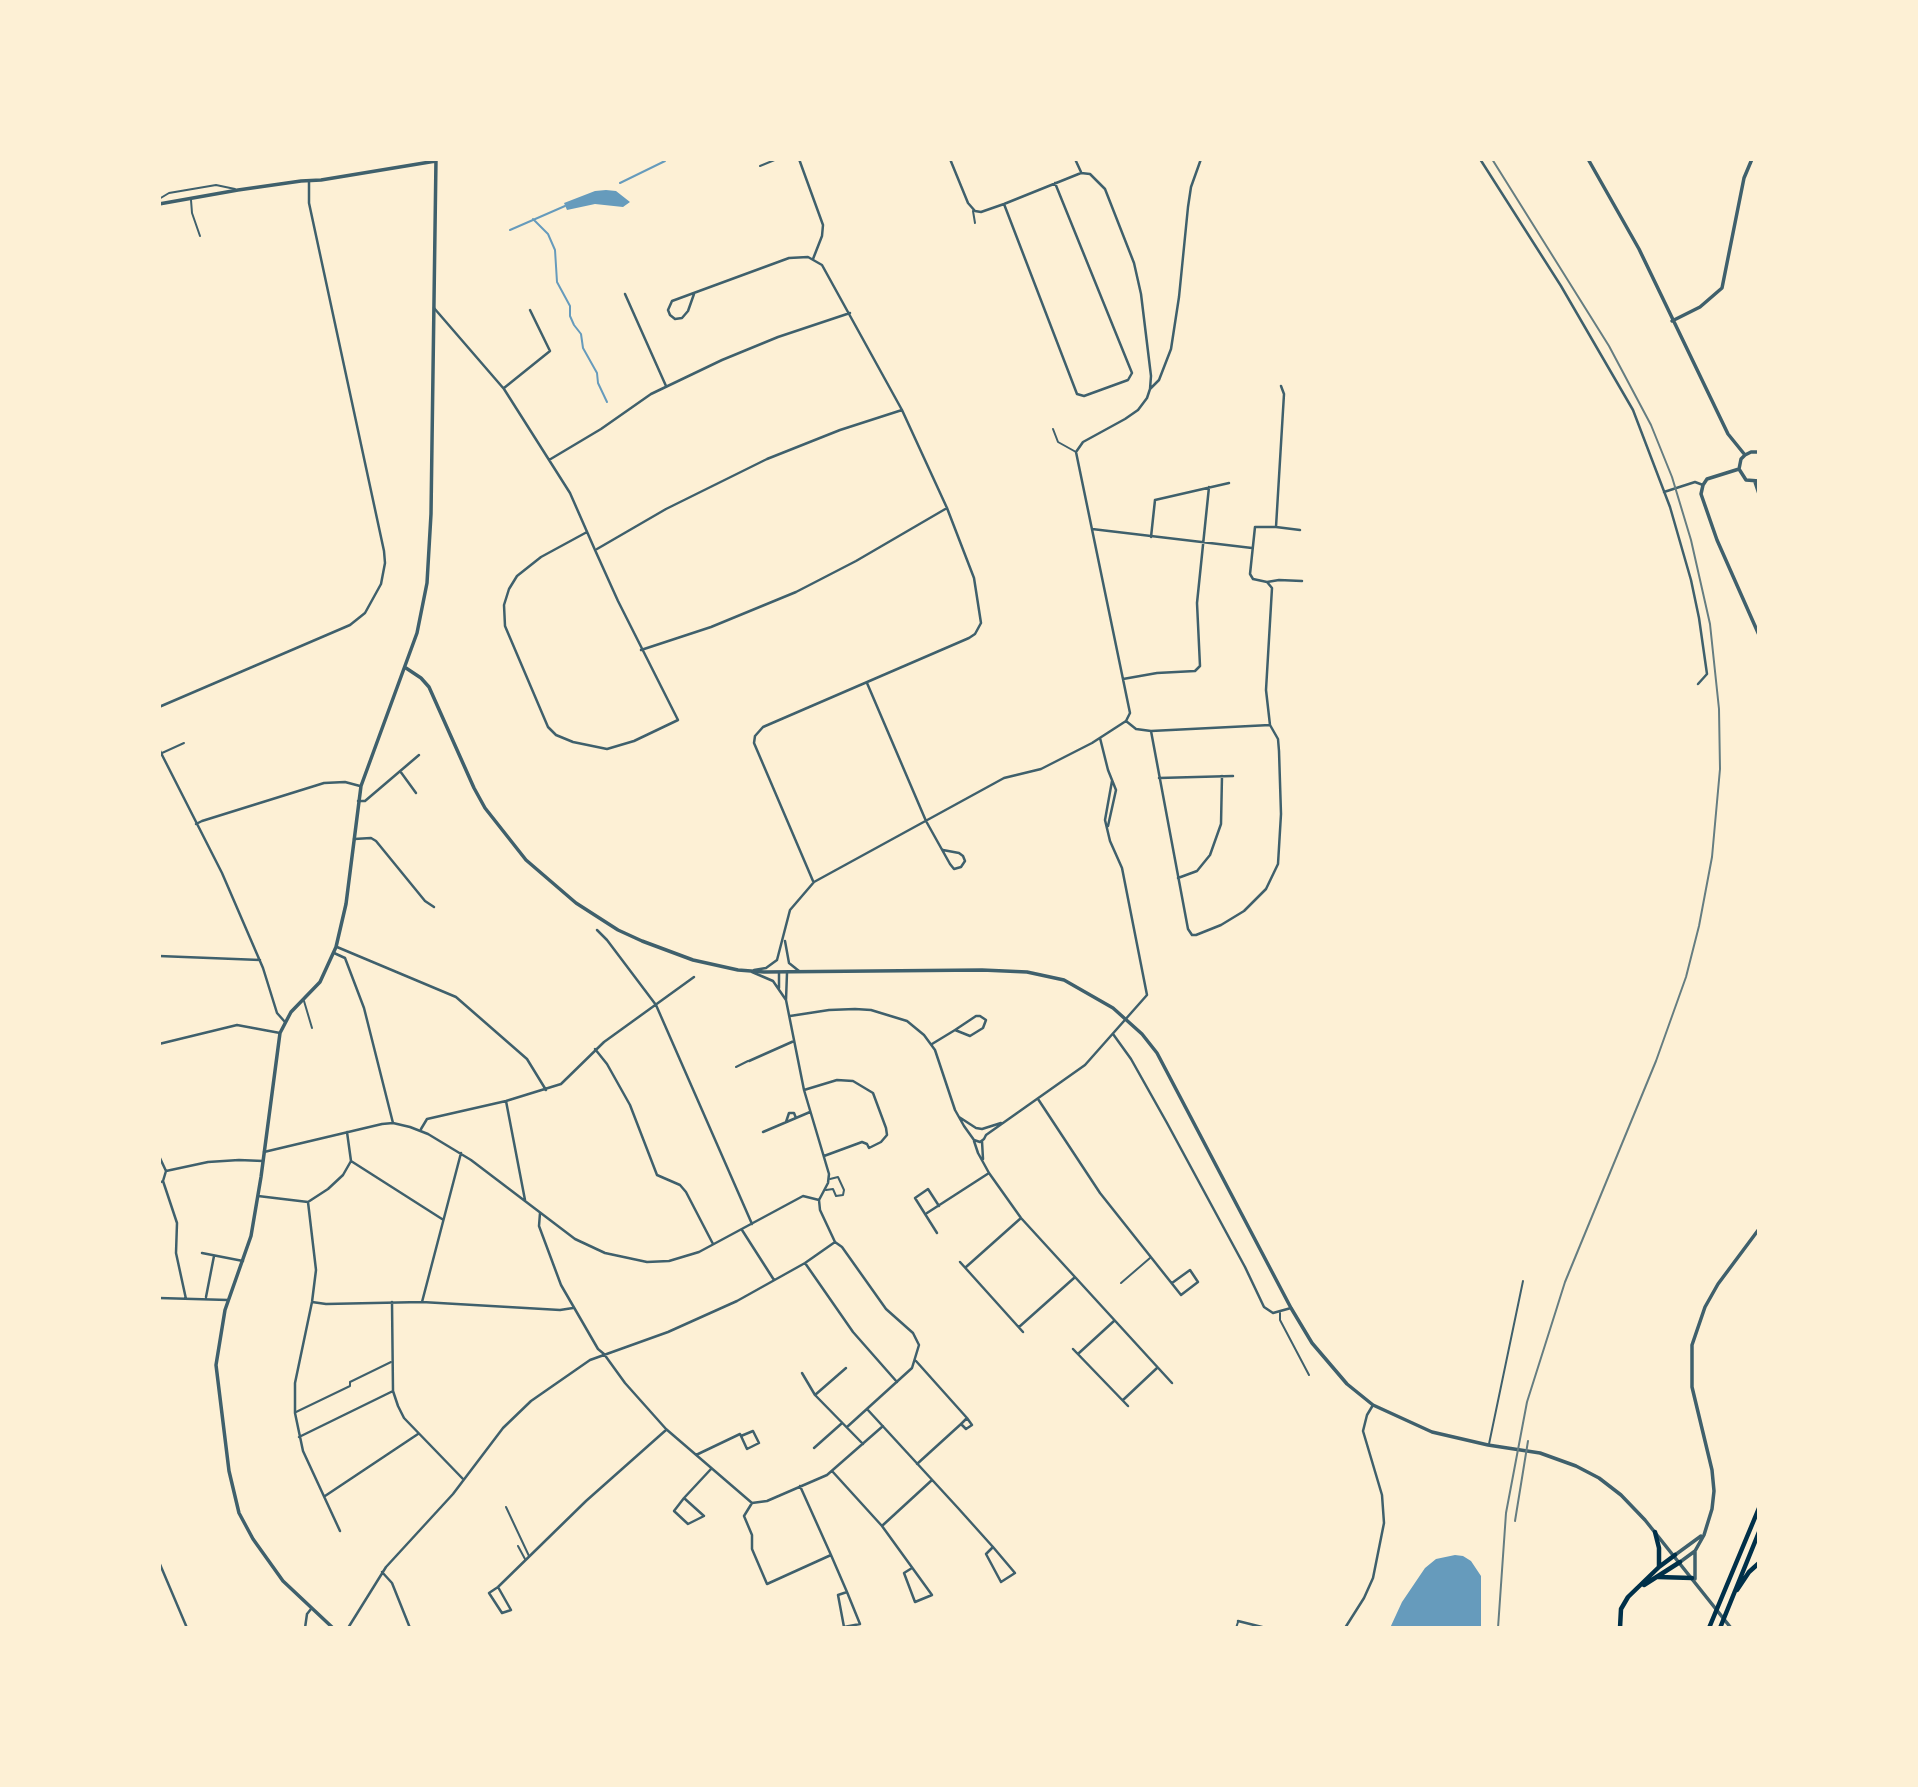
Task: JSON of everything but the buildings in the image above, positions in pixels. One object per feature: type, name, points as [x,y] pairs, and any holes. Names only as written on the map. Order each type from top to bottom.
[{"type":"highway","points":[[1709,1627],[1759,1508]]},
{"type":"highway","points":[[1656,1532],[1659,1567]]},
{"type":"highway","points":[[1720,1628],[1759,1532]]},
{"type":"highway","points":[[1620,1628],[1621,1609],[1659,1567],[1675,1555]]},
{"type":"highway","points":[[1637,1589],[1680,1562]]},
{"type":"highway","points":[[1731,1600],[1749,1572],[1759,1563]]},
{"type":"highway","points":[[1657,1577],[1694,1579]]},
{"type":"street","points":[[159,202],[309,182],[444,159]]},
{"type":"street","points":[[799,159],[823,225],[822,236],[813,259]]},
{"type":"street","points":[[748,971],[766,968],[776,960],[785,938],[790,910],[814,882],[1004,778],[1041,769],[1100,738],[1126,720],[1130,713],[1076,452],[1083,442],[1138,410],[1150,389],[1151,376],[1141,294],[1134,263],[1105,189],[1090,174],[1081,173],[981,212],[973,211],[968,204],[950,159]]},
{"type":"street","points":[[1075,159],[1081,173]]},
{"type":"street","points":[[1150,389],[1159,380],[1172,341],[1180,297],[1188,207],[1192,184],[1201,159]]},
{"type":"street","points":[[1480,159],[1620,384],[1633,410],[1684,555],[1699,618],[1707,674],[1698,684]]},
{"type":"street","points":[[1588,159],[1639,249],[1728,434],[1745,455]]},
{"type":"street","points":[[1672,321],[1700,307],[1722,288],[1744,178],[1752,159]]},
{"type":"street","points":[[333,1628],[287,1586],[270,1565],[236,1507],[216,1373],[218,1347],[228,1300],[251,1236],[280,1033],[285,1021],[320,982],[336,947],[346,904],[361,786],[406,668],[417,633],[427,583],[431,514],[436,160]]},
{"type":"street","points":[[159,707],[350,625],[365,613],[381,584],[384,551],[309,203],[309,182]]},
{"type":"street","points":[[1004,204],[1077,394],[1084,397],[1128,380],[1132,373],[1055,183]]},
{"type":"street","points":[[694,295],[688,312],[682,318],[676,319],[670,315],[668,310],[672,301],[794,257],[813,259],[826,270],[902,410],[972,570],[981,622],[975,634],[763,727],[755,736],[754,743],[814,882]]},
{"type":"street","points":[[625,294],[666,387]]},
{"type":"street","points":[[434,308],[503,389],[570,494],[641,650],[678,720],[634,741],[607,749],[589,747],[556,736],[548,727],[505,626],[504,605],[509,589],[528,567],[555,548],[587,532]]},
{"type":"street","points":[[503,389],[550,351],[530,310]]},
{"type":"street","points":[[549,460],[601,429],[651,394],[778,337],[850,313]]},
{"type":"street","points":[[1276,527],[1284,394],[1281,386]]},
{"type":"street","points":[[595,550],[666,509],[767,459],[847,427],[902,410]]},
{"type":"street","points":[[1759,452],[1745,455],[1739,468],[1743,477],[1757,481],[1759,494]]},
{"type":"street","points":[[1739,468],[1707,479],[1702,494],[1717,540],[1759,635]]},
{"type":"street","points":[[1664,492],[1695,482],[1703,485]]},
{"type":"street","points":[[1151,537],[1155,500],[1229,483]]},
{"type":"street","points":[[1123,679],[1198,670],[1200,666],[1197,603],[1209,487]]},
{"type":"street","points":[[641,650],[796,592],[947,508]]},
{"type":"street","points":[[1300,530],[1255,527],[1251,577],[1267,582],[1302,581]]},
{"type":"street","points":[[1092,529],[1252,548]]},
{"type":"street","points":[[1151,731],[1188,929],[1192,935],[1221,925],[1244,911],[1266,889],[1278,864],[1281,814],[1279,751],[1278,739],[1269,725],[1266,690],[1272,588],[1267,582]]},
{"type":"street","points":[[406,668],[429,687],[462,765],[485,808],[513,844],[542,875],[597,917],[642,942],[694,960],[748,971],[1027,972],[1076,985],[1100,998],[1142,1034],[1162,1062],[1291,1308],[1325,1360],[1347,1384],[1373,1405],[1432,1432],[1540,1453],[1576,1466],[1613,1488],[1656,1532],[1731,1628]]},
{"type":"street","points":[[867,682],[926,821],[954,869],[965,862],[963,856],[943,850]]},
{"type":"street","points":[[1126,720],[1136,729],[1151,731],[1269,725]]},
{"type":"street","points":[[983,1162],[982,1141],[986,1135],[1085,1065],[1147,995],[1122,868],[1105,820],[1112,782],[1100,738]]},
{"type":"street","points":[[160,751],[222,873],[260,960],[277,1013],[285,1021]]},
{"type":"street","points":[[358,801],[365,801],[419,755]]},
{"type":"street","points":[[400,771],[416,793]]},
{"type":"street","points":[[1178,878],[1197,871],[1210,855],[1221,824],[1222,776]]},
{"type":"street","points":[[1159,778],[1233,776]]},
{"type":"street","points":[[196,824],[324,783],[345,782],[361,786]]},
{"type":"street","points":[[354,839],[374,839],[425,901],[434,907]]},
{"type":"street","points":[[597,930],[656,1005],[752,1224]]},
{"type":"street","points":[[785,938],[789,963],[801,973]]},
{"type":"street","points":[[336,947],[456,997],[527,1059],[546,1090]]},
{"type":"street","points":[[334,953],[345,958],[364,1008],[393,1123]]},
{"type":"street","points":[[159,956],[260,960]]},
{"type":"street","points":[[748,971],[773,981],[786,1000]]},
{"type":"street","points":[[779,973],[779,988]]},
{"type":"street","points":[[787,973],[786,1000],[794,1041],[828,1181],[819,1200],[820,1210],[834,1243],[842,1247],[887,1310],[913,1333],[919,1345],[912,1368],[847,1427]]},
{"type":"street","points":[[420,1130],[427,1119],[506,1101],[561,1084],[595,1049],[694,977]]},
{"type":"street","points":[[790,1016],[837,1009],[871,1010],[907,1021],[932,1044],[958,1117],[971,1133],[989,1173],[1021,1218],[1172,1383]]},
{"type":"street","points":[[932,1044],[976,1016],[986,1020],[983,1028],[970,1036],[955,1031]]},
{"type":"street","points":[[159,1044],[237,1025],[280,1033]]},
{"type":"street","points":[[1113,1034],[1131,1059],[1167,1123],[1264,1307],[1268,1312],[1280,1313],[1291,1308]]},
{"type":"street","points":[[749,1061],[794,1041]]},
{"type":"street","points":[[595,1049],[607,1064],[630,1105],[657,1175],[683,1188],[714,1245]]},
{"type":"street","points":[[804,1090],[837,1080],[853,1081],[873,1093],[886,1128],[887,1135],[881,1142],[869,1148],[862,1142],[824,1156]]},
{"type":"street","points":[[1038,1098],[1100,1193],[1181,1295],[1198,1282],[1190,1270],[1172,1283]]},
{"type":"street","points":[[506,1101],[525,1200]]},
{"type":"street","points":[[763,1132],[810,1112]]},
{"type":"street","points":[[784,1124],[788,1121],[786,1116],[789,1113],[794,1113],[796,1118]]},
{"type":"street","points":[[958,1117],[982,1129],[1004,1122]]},
{"type":"street","points":[[264,1152],[393,1123],[420,1130],[461,1153],[540,1213],[589,1246],[625,1259],[647,1262],[669,1261],[714,1245],[803,1196],[819,1200]]},
{"type":"street","points":[[971,1133],[976,1128]]},
{"type":"street","points":[[982,1129],[986,1135]]},
{"type":"street","points":[[258,1196],[308,1202],[328,1189],[343,1175],[351,1161],[347,1132]]},
{"type":"street","points":[[974,1140],[982,1141]]},
{"type":"street","points":[[422,1302],[461,1153]]},
{"type":"street","points":[[159,1156],[166,1171],[161,1182],[177,1223],[176,1253],[186,1298]]},
{"type":"street","points":[[166,1171],[208,1162],[263,1161]]},
{"type":"street","points":[[351,1161],[442,1219]]},
{"type":"street","points":[[926,1214],[989,1173]]},
{"type":"street","points":[[937,1233],[915,1198],[928,1189],[939,1206]]},
{"type":"street","points":[[308,1202],[316,1264],[312,1302],[295,1383],[295,1413],[303,1451],[340,1531]]},
{"type":"street","points":[[540,1213],[542,1233],[561,1285],[598,1349],[666,1429],[752,1503],[767,1501],[831,1471],[883,1426]]},
{"type":"street","points":[[966,1267],[1021,1218]]},
{"type":"street","points":[[742,1230],[774,1280]]},
{"type":"street","points":[[1680,1562],[1695,1551],[1704,1535],[1714,1491],[1712,1470],[1692,1387],[1692,1345],[1704,1307],[1759,1230]]},
{"type":"street","points":[[348,1628],[382,1573],[464,1480],[503,1428],[523,1408],[590,1360],[681,1326],[737,1301],[805,1263],[834,1243]]},
{"type":"street","points":[[202,1253],[243,1261]]},
{"type":"street","points":[[206,1298],[214,1256]]},
{"type":"street","points":[[960,1262],[1023,1332]]},
{"type":"street","points":[[805,1263],[853,1332],[897,1382]]},
{"type":"street","points":[[1019,1327],[1074,1278]]},
{"type":"street","points":[[159,1298],[228,1300]]},
{"type":"street","points":[[312,1302],[422,1302],[560,1310],[573,1308]]},
{"type":"street","points":[[392,1302],[393,1391],[402,1415],[464,1480]]},
{"type":"street","points":[[1079,1353],[1114,1321]]},
{"type":"street","points":[[1073,1349],[1128,1406]]},
{"type":"street","points":[[916,1361],[972,1425],[969,1429],[961,1424]]},
{"type":"street","points":[[815,1395],[846,1368]]},
{"type":"street","points":[[1123,1401],[1157,1368]]},
{"type":"street","points":[[802,1373],[815,1395],[863,1444]]},
{"type":"street","points":[[299,1437],[393,1391]]},
{"type":"street","points":[[1345,1628],[1373,1578],[1384,1523],[1382,1495],[1363,1431],[1373,1405]]},
{"type":"street","points":[[867,1409],[993,1547],[1015,1573],[1001,1583],[986,1554],[993,1547]]},
{"type":"street","points":[[918,1464],[967,1418]]},
{"type":"street","points":[[814,1448],[841,1423]]},
{"type":"street","points":[[498,1587],[511,1610],[502,1613],[489,1593],[666,1429]]},
{"type":"street","points":[[696,1455],[740,1434],[741,1436],[753,1431],[758,1443],[747,1448],[741,1436]]},
{"type":"street","points":[[325,1496],[419,1433]]},
{"type":"street","points":[[684,1498],[704,1516],[688,1524],[674,1511],[684,1498],[711,1469]]},
{"type":"street","points":[[831,1471],[882,1526],[932,1595],[915,1602],[904,1573],[912,1568]]},
{"type":"street","points":[[882,1526],[932,1480]]},
{"type":"street","points":[[800,1486],[831,1555],[847,1592],[860,1624],[844,1628],[838,1595],[847,1592]]},
{"type":"street","points":[[752,1503],[744,1516],[752,1535],[752,1549],[767,1584],[831,1555]]},
{"type":"street","points":[[1675,1555],[1704,1535]]},
{"type":"street","points":[[1694,1579],[1695,1551]]},
{"type":"street","points":[[159,1562],[187,1628]]},
{"type":"street","points":[[382,1573],[392,1583],[410,1628]]},
{"type":"street","points":[[305,1628],[307,1614],[311,1609]]},
{"type":"street","points":[[1238,1621],[1266,1628]]},
{"type":"lane","points":[[760,166],[777,159]]},
{"type":"lane","points":[[159,202],[169,193],[216,185],[238,190]]},
{"type":"lane","points":[[191,198],[192,213],[200,236]]},
{"type":"lane","points":[[973,211],[975,223]]},
{"type":"lane","points":[[1053,429],[1058,442],[1076,452]]},
{"type":"lane","points":[[160,751],[184,743]]},
{"type":"lane","points":[[303,1000],[312,1028]]},
{"type":"lane","points":[[736,1067],[749,1061]]},
{"type":"lane","points":[[825,1190],[833,1189],[836,1196],[843,1195],[844,1190],[838,1177],[828,1181]]},
{"type":"lane","points":[[1121,1283],[1150,1257]]},
{"type":"lane","points":[[1488,1445],[1523,1281]]},
{"type":"lane","points":[[1280,1313],[1280,1320],[1310,1375]]},
{"type":"lane","points":[[295,1413],[350,1386],[350,1382],[392,1361]]},
{"type":"lane","points":[[506,1507],[529,1556]]},
{"type":"lane","points":[[518,1546],[525,1559]]},
{"type":"lane","points":[[1236,1628],[1238,1621]]},
{"type":"water","points":[[595,191],[616,191],[630,202],[623,207],[595,204],[567,210],[564,203]]},
{"type":"water","points":[[1455,1555],[1471,1561],[1481,1576],[1481,1628],[1390,1628],[1402,1602],[1425,1568],[1436,1559]]},
{"type":"waterway","points":[[620,183],[665,161]]},
{"type":"waterway","points":[[510,230],[565,206]]},
{"type":"waterway","points":[[533,219],[548,234],[555,250],[557,282],[570,306],[570,316],[581,334],[583,348],[597,373],[598,383],[607,402]]},
{"type":"railway","points":[[1492,159],[1609,346],[1651,425],[1672,477],[1691,540],[1710,624],[1719,709],[1720,769],[1712,857],[1686,977],[1656,1061],[1565,1282],[1527,1402],[1506,1513],[1498,1628]]},
{"type":"railway","points":[[1515,1521],[1528,1441]]}]
